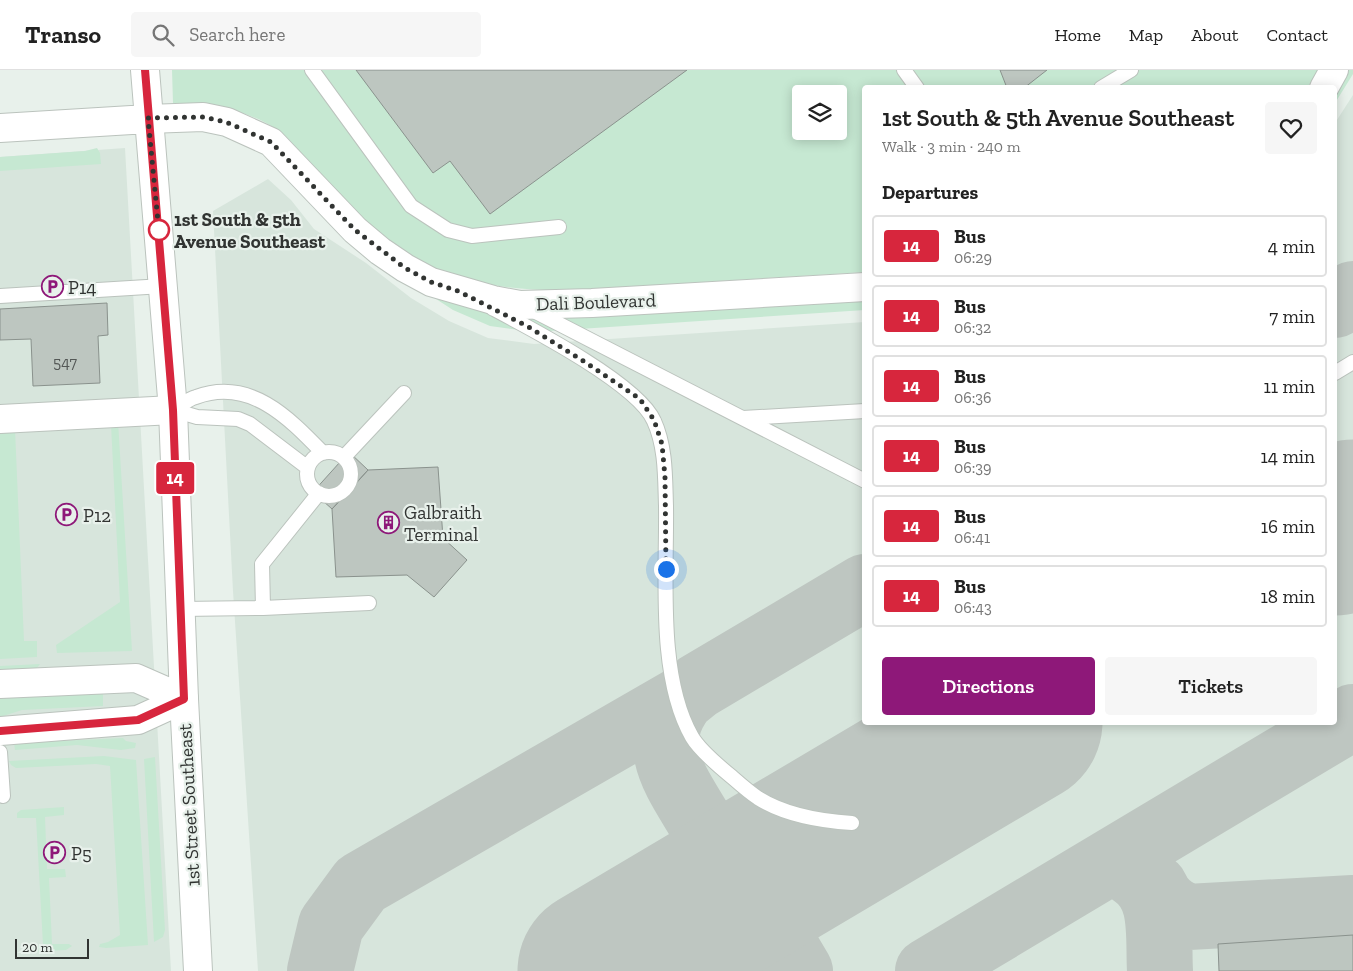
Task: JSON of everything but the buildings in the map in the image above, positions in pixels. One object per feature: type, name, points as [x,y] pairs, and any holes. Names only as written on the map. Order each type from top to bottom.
[{"type":"street","name":"1st Street Southeast","points":[[145,70],[173,410],[184,699],[198,971]]},
{"type":"street","points":[[1326,85],[1334,70]]},
{"type":"street","name":"Dali Boulevard","points":[[0,128],[148,118],[203,117],[226,122],[271,142],[355,230],[380,250],[422,277],[458,291],[520,304],[592,303],[862,287]]},
{"type":"street","points":[[0,419],[173,410]]},
{"type":"street","points":[[0,684],[136,678],[184,699]]},
{"type":"street","points":[[0,731],[138,720],[184,699]]},
{"type":"lane","points":[[312,70],[411,206],[448,230],[472,236],[559,227]]},
{"type":"lane","points":[[904,70],[915,85]]},
{"type":"lane","points":[[1106,85],[1131,70]]},
{"type":"lane","points":[[0,296],[163,286]]},
{"type":"lane","points":[[458,291],[548,339],[640,399],[654,420],[662,444],[665,477],[668,653],[675,689],[692,738],[726,772],[758,798],[783,810],[800,815],[832,822],[852,823]]},
{"type":"lane","points":[[520,304],[862,479]]},
{"type":"lane","points":[[1337,372],[1353,362]]},
{"type":"lane","points":[[173,410],[195,397],[216,392],[256,399],[288,417],[323,452]]},
{"type":"lane","points":[[344,457],[404,393]]},
{"type":"lane","points":[[173,410],[197,416],[238,419],[250,424],[308,468]]},
{"type":"lane","points":[[742,418],[862,411]]},
{"type":"lane","points":[[330,451],[344,457],[351,470],[351,477],[345,489],[332,496],[319,493],[309,482],[308,468],[311,461],[323,452],[330,451]]},
{"type":"lane","points":[[263,608],[262,564],[319,493]]},
{"type":"lane","points":[[181,609],[263,608],[370,603]]},
{"type":"lane","points":[[0,752],[3,796]]},
{"type":"shaded area","points":[[1353,95],[1353,971],[258,971],[233,591],[213,211],[268,179],[291,200],[314,229],[366,263],[411,298],[449,321],[488,338],[534,344],[862,322],[862,725],[1337,725],[1337,120]]},
{"type":"shaded area","points":[[125,148],[171,971],[0,971],[0,157]]},
{"type":"green space","points":[[172,70],[1319,70],[1309,85],[862,85],[862,272],[580,290],[522,289],[493,285],[465,279],[417,260],[383,237],[352,208],[280,131],[251,116],[213,106],[173,103]]},
{"type":"green space","points":[[1349,70],[1353,70],[1353,74],[1337,100],[1337,92]]},
{"type":"green space","points":[[97,148],[100,153],[101,164],[0,171],[0,157],[85,151]]},
{"type":"green space","points":[[433,297],[491,314],[521,319],[592,317],[862,301],[862,310],[534,332],[490,326],[453,310]]},
{"type":"green space","points":[[118,421],[132,651],[57,653],[56,645],[120,602],[111,425]]},
{"type":"green space","points":[[0,426],[15,429],[24,641],[37,641],[37,657],[0,659]]},
{"type":"green space","points":[[40,664],[34,672],[0,677],[0,666]]},
{"type":"green space","points":[[103,689],[103,706],[22,710],[0,717],[0,694]]},
{"type":"green space","points":[[123,738],[126,741],[136,743],[135,748],[121,750],[77,745],[15,750],[14,743]]},
{"type":"green space","points":[[104,756],[136,760],[148,945],[99,947],[100,944],[120,935],[110,766],[96,764],[16,768],[9,761]]},
{"type":"green space","points":[[155,757],[165,930],[163,937],[154,942],[144,759]]},
{"type":"green space","points":[[64,807],[64,815],[45,817],[47,869],[65,869],[66,877],[49,878],[52,944],[69,944],[72,946],[66,950],[27,952],[26,946],[43,945],[36,818],[17,818],[17,813],[21,810]]},
{"type":"taxiway","points":[[1337,304],[1353,294]]},
{"type":"taxiway","points":[[320,971],[331,925],[361,884],[682,699],[698,686],[862,589]]},
{"type":"taxiway","points":[[682,699],[672,716],[667,731],[668,761],[681,790],[699,820]]},
{"type":"taxiway","points":[[928,971],[1353,717]]},
{"type":"taxiway","points":[[693,915],[708,887],[710,870],[708,853],[699,820],[722,842],[746,855],[759,858],[773,858],[804,849]]},
{"type":"taxiway","points":[[693,915],[742,904],[760,910],[768,917],[768,894],[772,886],[804,849]]},
{"type":"taxiway","points":[[1133,874],[1143,883],[1155,905],[1158,917],[1160,971]]},
{"type":"taxiway","points":[[1155,887],[1168,905],[1188,917],[1353,908]]},
{"type":"taxiway","points":[[768,917],[800,971]]},
{"type":"runway","points":[[1337,532],[1353,522]]},
{"type":"runway","points":[[600,971],[1015,725]]},
{"type":"bus line","name":"14","points":[[0,731],[138,720],[184,699],[173,410],[145,70]]},
{"type":"place","name":"1st South & 5th Avenue Southeast","points":[[159,230]]},
{"type":"place","name":"P14","points":[[52,287]]},
{"type":"place","name":"P12","points":[[67,515]]},
{"type":"place","name":"Galbraith Terminal","points":[[388,523]]},
{"type":"place","name":"P5","points":[[55,853]]},
{"type":"route","points":[[159,230],[159,232],[148,118],[203,117],[226,122],[271,142],[355,230],[405,268],[431,282],[458,291],[527,326],[640,399],[654,420],[662,444],[665,477],[666,569]]}]
